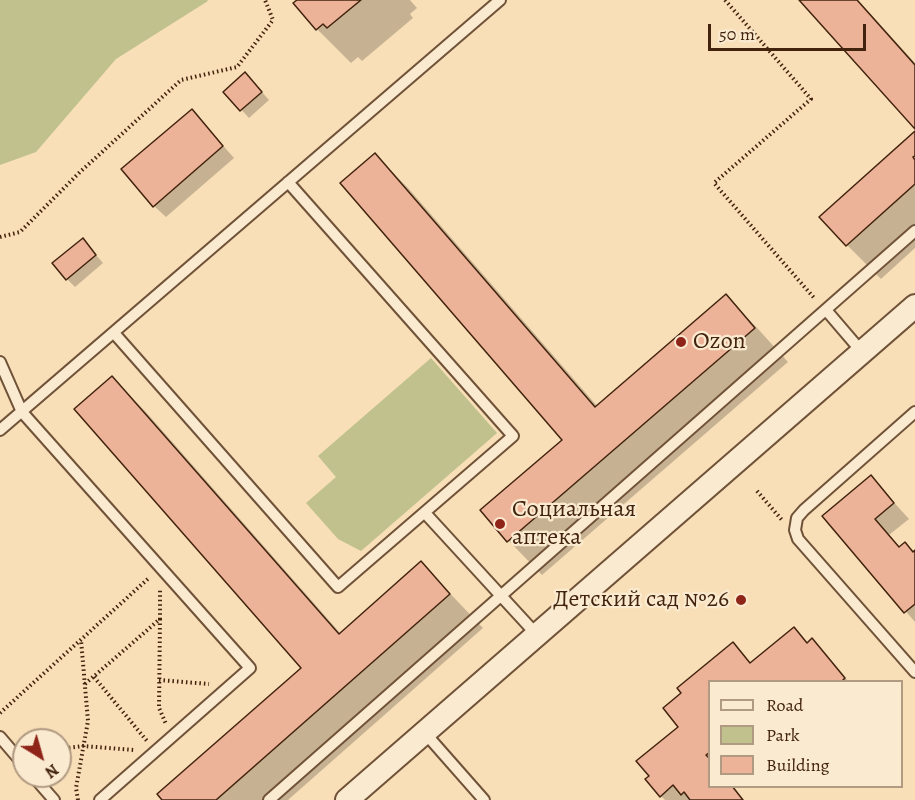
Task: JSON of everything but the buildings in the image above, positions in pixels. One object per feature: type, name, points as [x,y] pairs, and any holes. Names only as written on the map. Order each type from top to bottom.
[{"type":"street","points":[[347,800],[915,306]]},
{"type":"lane","points":[[0,430],[501,0]]},
{"type":"lane","points":[[114,333],[338,587],[425,513],[513,436],[288,182]]},
{"type":"lane","points":[[268,800],[915,231]]},
{"type":"lane","points":[[826,310],[862,352]]},
{"type":"lane","points":[[0,362],[22,411],[250,668],[100,800]]},
{"type":"lane","points":[[915,412],[804,510],[797,518],[795,530],[798,539],[915,672]]},
{"type":"lane","points":[[425,513],[537,635]]},
{"type":"lane","points":[[425,733],[484,800]]},
{"type":"lane","points":[[0,737],[12,751]]},
{"type":"lane","points":[[44,788],[54,800]]},
{"type":"path","points":[[0,237],[20,232],[79,173],[181,80],[237,68],[273,20],[265,0]]},
{"type":"path","points":[[725,0],[811,99],[714,183],[826,310]]},
{"type":"path","points":[[757,491],[798,539]]},
{"type":"path","points":[[160,567],[159,708],[164,721],[174,735]]},
{"type":"path","points":[[0,713],[160,567]]},
{"type":"path","points":[[85,684],[160,619]]},
{"type":"path","points":[[78,800],[76,788],[88,721],[81,640]]},
{"type":"path","points":[[94,677],[155,751]]},
{"type":"path","points":[[159,680],[207,683],[216,685],[223,692]]},
{"type":"path","points":[[72,747],[83,746],[155,751]]},
{"type":"green space","points":[[0,0],[208,1],[116,59],[36,152],[0,165]]},
{"type":"green space","points":[[431,358],[497,433],[361,551],[338,539],[306,503],[336,477],[318,456]]},
{"type":"place","name":"Ozon","points":[[681,342]]},
{"type":"place","name":"Социальная аптека","points":[[500,524]]},
{"type":"place","name":"Детский сад №26","points":[[741,600]]}]
